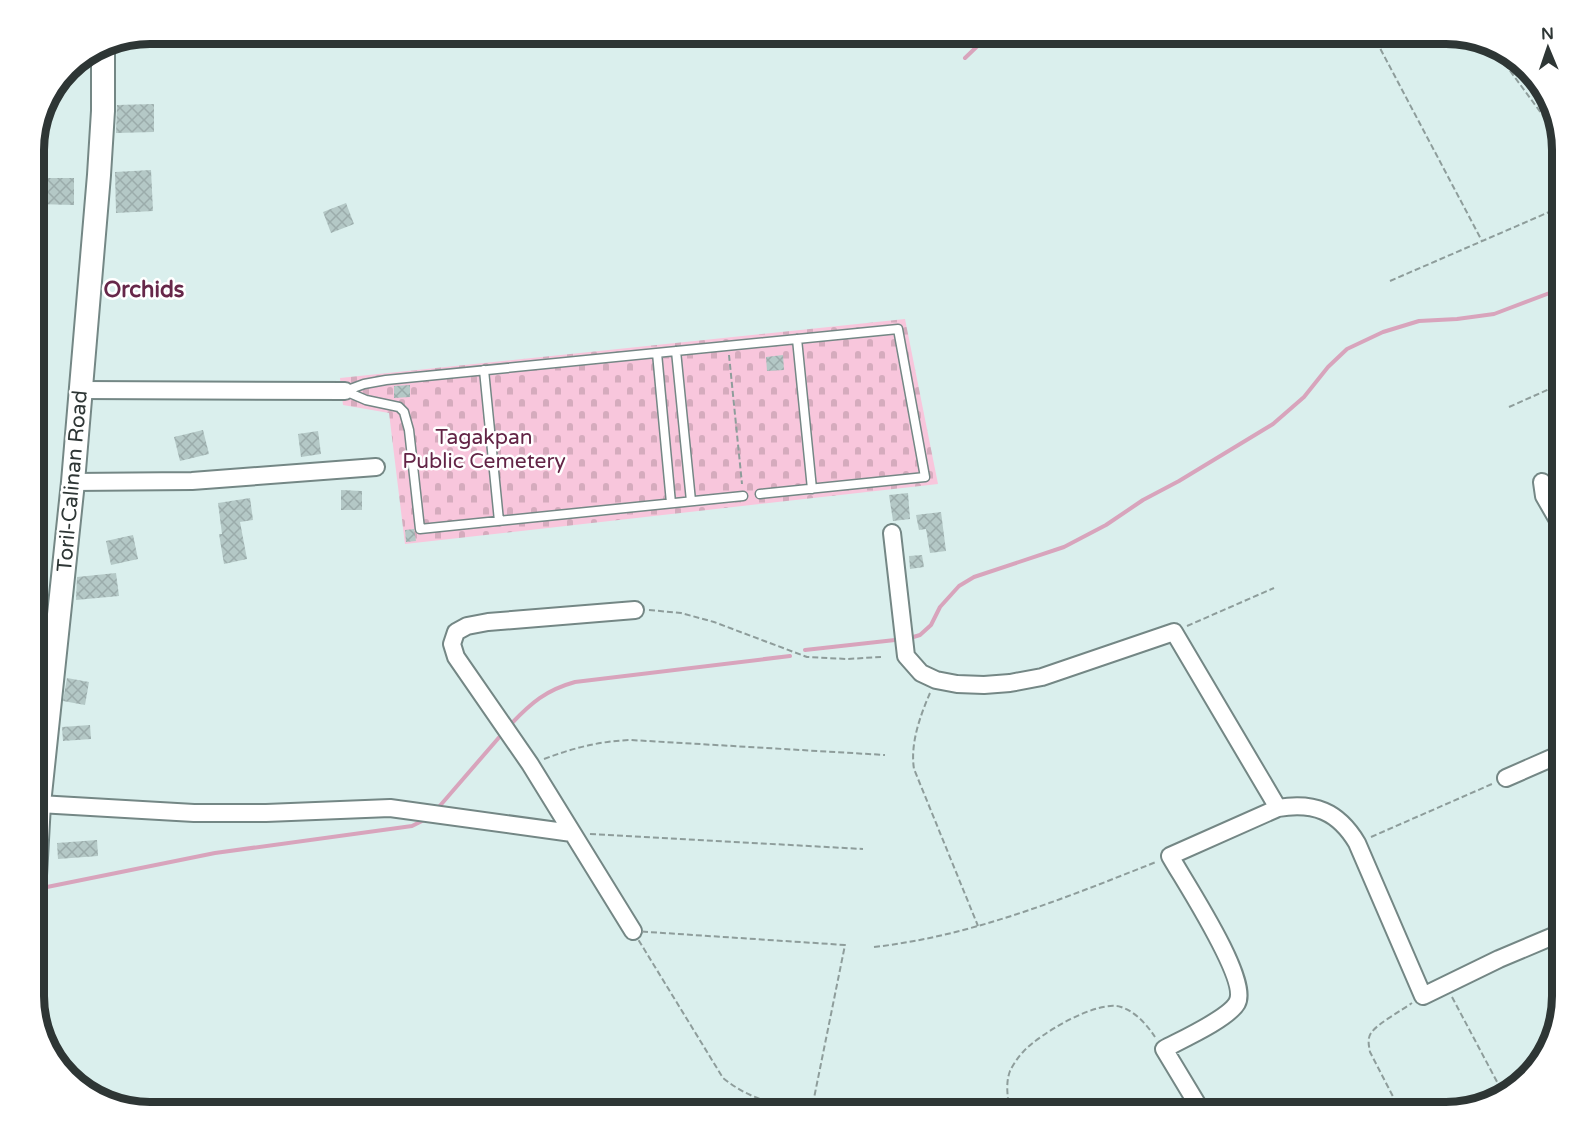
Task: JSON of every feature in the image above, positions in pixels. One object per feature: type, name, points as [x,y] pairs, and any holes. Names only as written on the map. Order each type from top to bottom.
[{"type":"main road","name":"Toril-Calinan Road","points":[[44,757],[81,390],[104,111],[104,54]]},
{"type":"street","points":[[81,390],[345,391]]},
{"type":"street","points":[[73,483],[192,481],[376,467]]},
{"type":"street","points":[[1542,482],[1544,496],[1552,510]]},
{"type":"street","points":[[892,533],[906,656],[921,673],[936,680],[957,684],[1010,683],[1042,677],[1174,632],[1278,808]]},
{"type":"street","points":[[633,931],[530,764],[495,712],[469,679],[456,657],[452,644],[456,632],[468,626],[488,622],[635,610]]},
{"type":"street","points":[[1506,778],[1552,758]]},
{"type":"street","points":[[44,804],[204,813],[390,808],[572,832]]},
{"type":"street","points":[[1196,1102],[1164,1049],[1231,1011],[1238,1002],[1239,989],[1229,959],[1170,856],[1278,808],[1297,805],[1334,816],[1348,828],[1357,843],[1423,996],[1499,959],[1552,937]]},
{"type":"lane","points":[[345,391],[375,381],[898,329],[925,477],[760,494]]},
{"type":"lane","points":[[797,339],[812,489]]},
{"type":"lane","points":[[676,351],[691,501]]},
{"type":"lane","points":[[657,353],[671,503]]},
{"type":"lane","points":[[484,370],[499,521]]},
{"type":"lane","points":[[345,391],[366,400],[399,407],[404,412],[409,429],[420,529],[743,496]]},
{"type":"path","points":[[1378,44],[1482,241]]},
{"type":"path","points":[[1501,59],[1549,123]]},
{"type":"path","points":[[1390,281],[1552,211]]},
{"type":"path","points":[[728,346],[743,496]]},
{"type":"path","points":[[1509,407],[1552,388]]},
{"type":"path","points":[[1174,632],[1274,588]]},
{"type":"path","points":[[635,610],[681,613],[714,622],[807,657],[825,659],[881,657]]},
{"type":"path","points":[[936,680],[923,708],[912,758],[978,926]]},
{"type":"path","points":[[530,764],[582,746],[606,741],[631,740],[885,755]]},
{"type":"path","points":[[1357,843],[1506,778]]},
{"type":"path","points":[[572,832],[863,849]]},
{"type":"path","points":[[874,947],[909,943],[978,926],[1170,856]]},
{"type":"path","points":[[633,931],[723,1078],[737,1089],[758,1100],[768,1102]]},
{"type":"path","points":[[633,931],[845,945],[813,1102]]},
{"type":"path","points":[[1446,984],[1500,1087]]},
{"type":"path","points":[[1396,1102],[1370,1052],[1368,1043],[1370,1033],[1423,996]]},
{"type":"path","points":[[1008,1102],[1007,1093],[1010,1072],[1023,1051],[1046,1034],[1087,1012],[1106,1006],[1120,1007],[1135,1014],[1148,1026],[1164,1049]]},
{"type":"green space","name":"Tagakpan Public Cemetery","points":[[905,319],[938,484],[405,544],[389,413],[343,405],[340,378]]},
{"type":"building","points":[[154,104],[154,132],[116,133],[117,105]]},
{"type":"building","points":[[151,170],[153,211],[116,213],[115,172]]},
{"type":"building","points":[[44,178],[74,178],[74,205],[44,204]]},
{"type":"building","points":[[346,203],[354,224],[331,233],[323,212]]},
{"type":"building","points":[[783,355],[784,370],[767,371],[766,357]]},
{"type":"building","points":[[410,385],[410,397],[394,398],[394,386]]},
{"type":"building","points":[[203,430],[209,454],[180,461],[174,437]]},
{"type":"building","points":[[318,431],[321,454],[301,457],[298,434]]},
{"type":"building","points":[[341,490],[362,491],[362,510],[341,510]]},
{"type":"building","points":[[908,493],[910,519],[893,521],[889,495]]},
{"type":"building","points":[[250,498],[253,520],[240,522],[247,559],[224,564],[219,534],[222,534],[218,503]]},
{"type":"building","points":[[941,512],[946,551],[930,553],[926,529],[919,530],[916,515]]},
{"type":"building","points":[[414,529],[416,541],[406,542],[405,530]]},
{"type":"building","points":[[133,535],[138,559],[111,565],[106,541]]},
{"type":"building","points":[[922,555],[924,567],[910,569],[909,556]]},
{"type":"building","points":[[116,573],[119,596],[76,600],[77,577]]},
{"type":"building","points":[[67,678],[89,682],[85,705],[63,701]]},
{"type":"building","points":[[90,725],[91,739],[63,741],[62,727]]},
{"type":"building","points":[[97,840],[98,856],[58,859],[57,843]]},
{"type":"waterway","points":[[965,58],[980,44]]},
{"type":"waterway","points":[[910,638],[920,635],[931,625],[940,607],[959,586],[974,577],[1064,547],[1106,525],[1143,500],[1273,424],[1304,397],[1328,367],[1347,349],[1383,332],[1419,321],[1494,314],[1552,292]]},
{"type":"waterway","points":[[805,650],[895,640]]},
{"type":"waterway","points":[[511,724],[540,698],[575,682],[790,656]]},
{"type":"waterway","points":[[438,808],[502,734]]},
{"type":"waterway","points":[[47,887],[215,853],[412,826],[426,819]]},
{"type":"district","name":"Orchids","points":[[144,289]]}]
